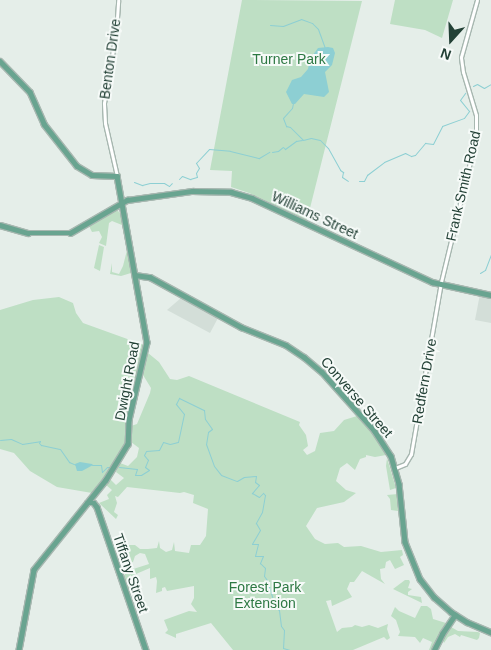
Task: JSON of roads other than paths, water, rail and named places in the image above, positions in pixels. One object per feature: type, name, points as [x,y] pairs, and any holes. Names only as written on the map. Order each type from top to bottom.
[{"type":"main road","points":[[0,61],[30,92],[49,132],[78,166],[92,175],[117,176]]},
{"type":"main road","name":"Dwight Road","points":[[19,650],[30,581],[34,570],[110,475],[130,438],[129,420],[147,345],[117,176]]},
{"type":"main road","name":"Williams Street","points":[[122,201],[192,191],[222,191],[243,195],[440,285],[491,295]]},
{"type":"main road","points":[[0,225],[28,233],[70,233],[122,201]]},
{"type":"main road","points":[[111,209],[119,209],[125,216]]},
{"type":"main road","name":"Converse Street","points":[[133,265],[146,276],[238,325],[281,343],[306,358],[322,372],[374,430],[387,449],[395,468],[400,490],[403,535],[411,561],[428,590],[455,615],[491,632]]},
{"type":"main road","points":[[135,276],[146,276]]},
{"type":"main road","points":[[136,282],[146,276]]},
{"type":"main road","name":"Tiffany Street","points":[[93,495],[146,650]]},
{"type":"main road","points":[[86,503],[96,504]]},
{"type":"main road","points":[[434,650],[455,615]]},
{"type":"street","name":"Benton Drive","points":[[117,176],[104,108],[116,32],[118,0]]},
{"type":"street","name":"Frank Smith Road","points":[[440,285],[476,138],[475,112],[463,73],[461,56],[476,0]]},
{"type":"street","name":"Redfern Drive","points":[[395,468],[405,464],[411,454],[440,285]]},
{"type":"water","points":[[318,48],[333,48],[335,53],[332,65],[325,72],[329,92],[324,97],[304,94],[295,104],[292,104],[286,92],[292,80],[301,77],[308,69],[310,59]]},
{"type":"water","points":[[80,462],[93,465],[82,471],[77,471],[75,464]]},
{"type":"waterway","points":[[270,25],[283,26],[301,19],[312,23],[318,29],[325,48]]},
{"type":"waterway","points":[[473,86],[477,84],[484,88],[491,84]]},
{"type":"waterway","points":[[359,181],[364,181],[367,175],[384,162],[405,153],[411,156],[415,155],[425,143],[433,144],[442,126],[464,118],[469,111],[460,100],[465,93]]},
{"type":"waterway","points":[[293,103],[292,108],[283,118],[286,126],[290,127],[303,140],[311,138],[320,140],[328,148],[343,172],[342,177],[348,181]]},
{"type":"waterway","points":[[272,152],[278,151],[283,147],[285,149],[296,141],[302,140]]},
{"type":"waterway","points":[[179,179],[182,176],[190,179],[197,177],[196,173],[199,168],[196,163],[209,149],[230,151],[259,158],[269,152]]},
{"type":"waterway","points":[[134,182],[142,185],[164,183],[169,186],[172,183]]},
{"type":"waterway","points":[[480,273],[485,270],[491,254]]},
{"type":"waterway","points":[[119,467],[137,469],[135,475],[141,475],[149,470],[145,467],[148,460],[144,455],[146,451],[159,450],[163,442],[170,444],[178,442],[184,414],[176,404],[179,398],[204,410],[205,419],[212,429],[208,432],[206,444],[214,466],[221,475],[237,481],[244,477],[256,476],[255,482],[259,485],[252,493],[259,497],[263,493],[265,495],[262,512],[256,523],[260,530],[252,544],[258,544],[255,556],[263,556],[260,563],[265,568],[264,576],[275,607],[279,610],[281,626],[284,630],[283,648],[290,650]]},
{"type":"waterway","points":[[0,440],[11,439],[22,444],[40,441],[41,445],[60,449],[69,462],[76,465]]},
{"type":"waterway","points":[[92,465],[101,465],[102,472],[107,467],[112,467]]},
{"type":"park label","name":"Turner Park","points":[[289,59]]},
{"type":"park label","name":"Forest Park Extension","points":[[265,596]]}]
